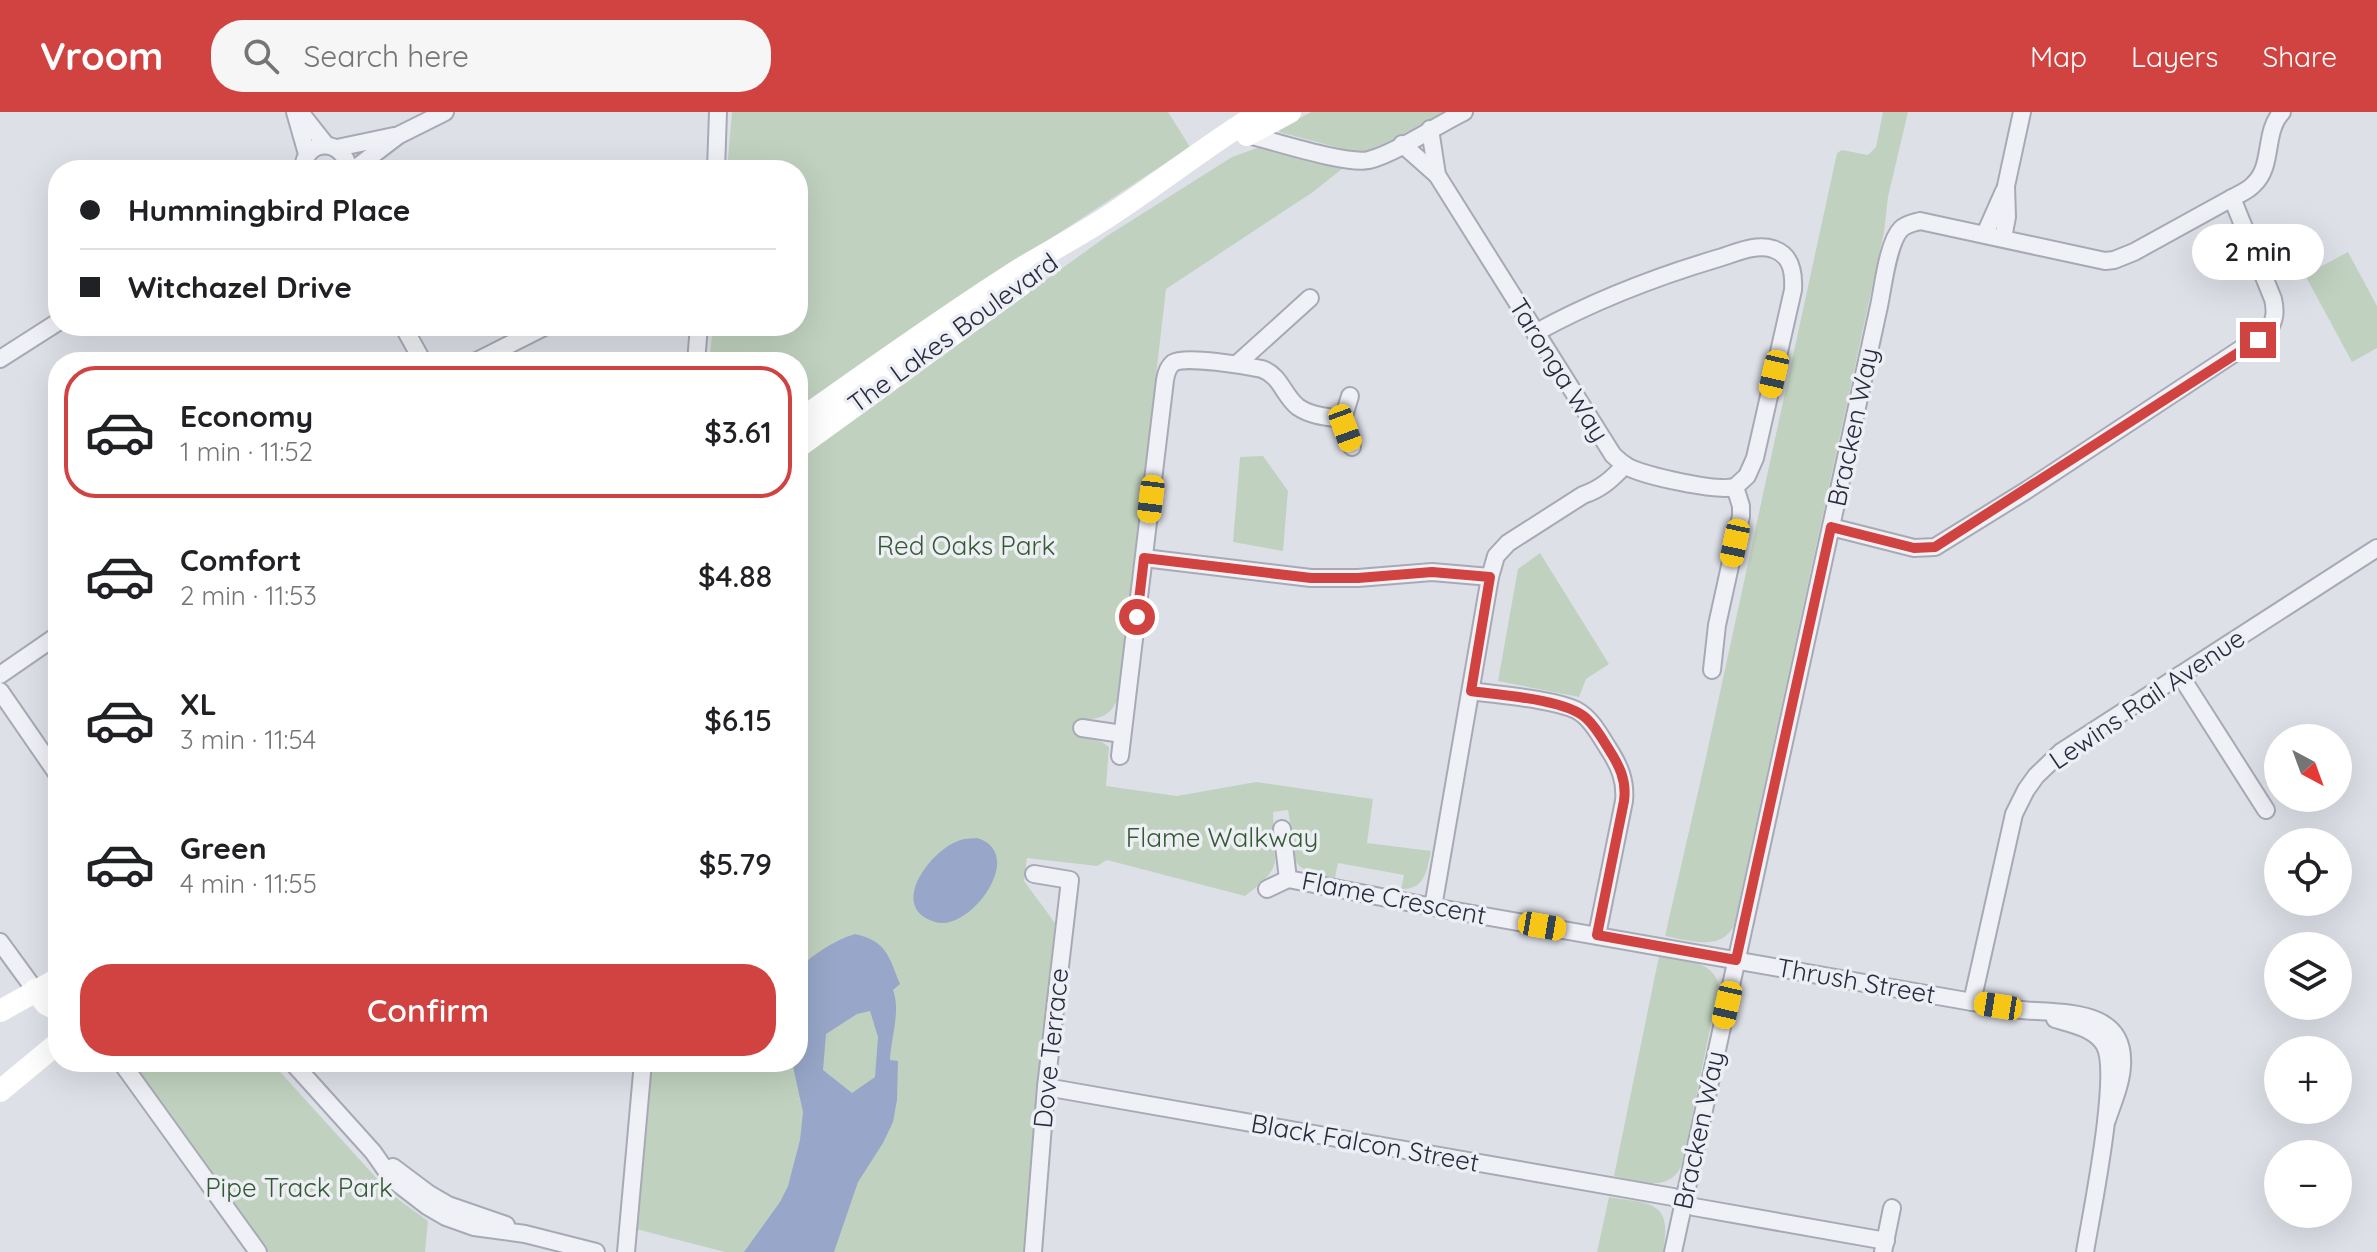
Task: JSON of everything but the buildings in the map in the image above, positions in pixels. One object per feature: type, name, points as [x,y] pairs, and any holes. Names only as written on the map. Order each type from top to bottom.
[{"type":"street","points":[[297,112],[348,160]]},
{"type":"street","points":[[297,112],[302,160]]},
{"type":"street","points":[[365,160],[399,135],[445,112]]},
{"type":"street","points":[[716,160],[718,112]]},
{"type":"street","name":"The Lakes Boulevard","points":[[808,414],[947,317],[1106,218],[1261,112]]},
{"type":"street","name":"The Lakes Boulevard","points":[[1164,179],[1290,112]]},
{"type":"street","points":[[1248,135],[1361,161],[1464,112]]},
{"type":"street","points":[[1985,234],[2006,186],[2022,112]]},
{"type":"street","name":"Bracken Way","points":[[1673,1252],[1897,235],[1908,224],[1920,221],[2105,261],[2114,260],[2134,252],[2257,182],[2265,165],[2271,130],[2282,112]]},
{"type":"street","name":"Taronga Way","points":[[1430,129],[1437,175]]},
{"type":"street","points":[[306,160],[314,148],[399,135]]},
{"type":"street","name":"Taronga Way","points":[[1402,144],[1437,175],[1535,333],[1619,460],[1652,475],[1707,487],[1735,487]]},
{"type":"street","points":[[2003,238],[2007,217],[2006,186]]},
{"type":"street","points":[[1831,527],[1914,548],[1935,547],[2258,340],[2274,323],[2273,299],[2232,198]]},
{"type":"street","name":"The Lakes Boulevard","points":[[808,440],[950,339],[1106,218]]},
{"type":"street","points":[[1535,333],[1609,296],[1709,261],[1757,247],[1781,252],[1786,257],[1793,271],[1793,290],[1755,458],[1747,476],[1735,487],[1741,516],[1717,625],[1712,670]]},
{"type":"street","points":[[1237,364],[1310,298]]},
{"type":"street","points":[[0,359],[48,328]]},
{"type":"street","points":[[495,352],[526,336]]},
{"type":"street","points":[[1120,756],[1167,371],[1179,361],[1237,364],[1262,369],[1273,374],[1300,409],[1343,419]]},
{"type":"street","points":[[1350,396],[1343,419],[1352,447]]},
{"type":"street","points":[[1433,907],[1496,556],[1508,543],[1583,495],[1607,467],[1619,460]]},
{"type":"street","name":"Lewins Rail Avenue","points":[[1972,1002],[2014,814],[2036,776],[2061,752],[2377,548]]},
{"type":"street","points":[[1144,558],[1311,578],[1432,572],[1490,577]]},
{"type":"street","points":[[0,675],[48,642]]},
{"type":"street","points":[[2180,675],[2264,807]]},
{"type":"street","points":[[0,691],[48,761]]},
{"type":"street","points":[[1471,691],[1577,711],[1595,728],[1618,763],[1624,783],[1624,801],[1597,935]]},
{"type":"street","points":[[1082,728],[1122,734]]},
{"type":"street","name":"Flame Crescent","points":[[1282,829],[1288,879]]},
{"type":"street","name":"Dove Terrace","points":[[1033,1252],[1046,1087],[1070,880],[1034,874]]},
{"type":"street","name":"Flame Crescent","points":[[1267,889],[1288,879],[1736,960]]},
{"type":"street","points":[[0,942],[48,1005]]},
{"type":"street","name":"Thrush Street","points":[[1736,960],[1972,1002],[2079,1014],[2095,1019],[2113,1033],[2119,1043],[2122,1066],[2107,1120],[2085,1252]]},
{"type":"street","points":[[0,1011],[48,984]]},
{"type":"street","points":[[0,1091],[48,1051]]},
{"type":"street","points":[[128,1072],[258,1252]]},
{"type":"street","points":[[302,1072],[373,1152],[429,1194],[448,1205],[525,1234],[596,1252]]},
{"type":"street","points":[[626,1252],[642,1072]]},
{"type":"street","name":"Black Falcon Street","points":[[1046,1087],[1673,1197],[1694,1207],[1885,1246]]},
{"type":"street","points":[[1885,1246],[1892,1208]]},
{"type":"green space","points":[[732,112],[1168,112],[1190,147],[930,318],[808,407],[808,352],[710,352],[712,336],[808,336],[808,160],[728,160]]},
{"type":"green space","points":[[1311,112],[1444,112],[1377,148],[1358,153],[1279,132]]},
{"type":"green space","points":[[1883,112],[1908,112],[1734,926],[1728,934],[1712,942],[1665,936],[1837,153],[1842,150],[1868,155],[1876,147]]},
{"type":"green space","name":"Red Oaks Park","points":[[1265,148],[1343,168],[1313,192],[1166,289],[1119,696],[1106,715],[1084,719],[1081,737],[1109,747],[1106,786],[1177,796],[1256,782],[1373,799],[1367,843],[1431,851],[1424,878],[1415,886],[1401,889],[1404,875],[1338,863],[1335,878],[1306,870],[1294,858],[1288,810],[1273,812],[1273,868],[1245,896],[1107,860],[1097,866],[1027,858],[1024,881],[1055,923],[1024,1252],[725,1252],[636,1229],[651,1072],[808,1072],[808,451],[1107,236],[1232,157]]},
{"type":"green space","points":[[2348,252],[2377,306],[2377,348],[2352,362],[2305,275]]},
{"type":"green space","points":[[1263,456],[1288,491],[1283,551],[1233,542],[1240,457]]},
{"type":"green space","points":[[1540,553],[1609,664],[1586,679],[1579,697],[1498,681],[1518,569]]},
{"type":"green space","points":[[1659,956],[1703,966],[1716,977],[1719,986],[1682,1164],[1670,1179],[1652,1183],[1614,1176]]},
{"type":"green space","name":"Pipe Track Park","points":[[138,1072],[280,1072],[391,1194],[428,1221],[425,1252],[269,1252]]},
{"type":"green space","points":[[1609,1197],[1637,1201],[1656,1208],[1665,1222],[1663,1252],[1597,1252]]},
{"type":"water","points":[[977,838],[991,846],[997,859],[988,890],[964,916],[949,922],[935,922],[921,915],[914,905],[914,893],[926,867],[947,847],[960,840]]},
{"type":"water","points":[[855,934],[866,937],[885,952],[900,984],[893,990],[896,1015],[890,1060],[898,1061],[893,1122],[858,1182],[834,1252],[744,1252],[788,1186],[800,1140],[803,1112],[794,1072],[808,1072],[808,961],[825,948]],"holes":[[[870,1011],[878,1037],[875,1077],[852,1093],[823,1070],[826,1034],[857,1014]]]},
{"type":"route","points":[[1137,617],[1144,558],[1311,578],[1358,578],[1418,572],[1490,577],[1471,691],[1577,711],[1595,728],[1622,773],[1624,801],[1597,935],[1736,960],[1831,527],[1914,548],[1935,547],[2258,340]]},
{"type":"park label","name":"Flame Walkway","points":[[1222,838]]}]
